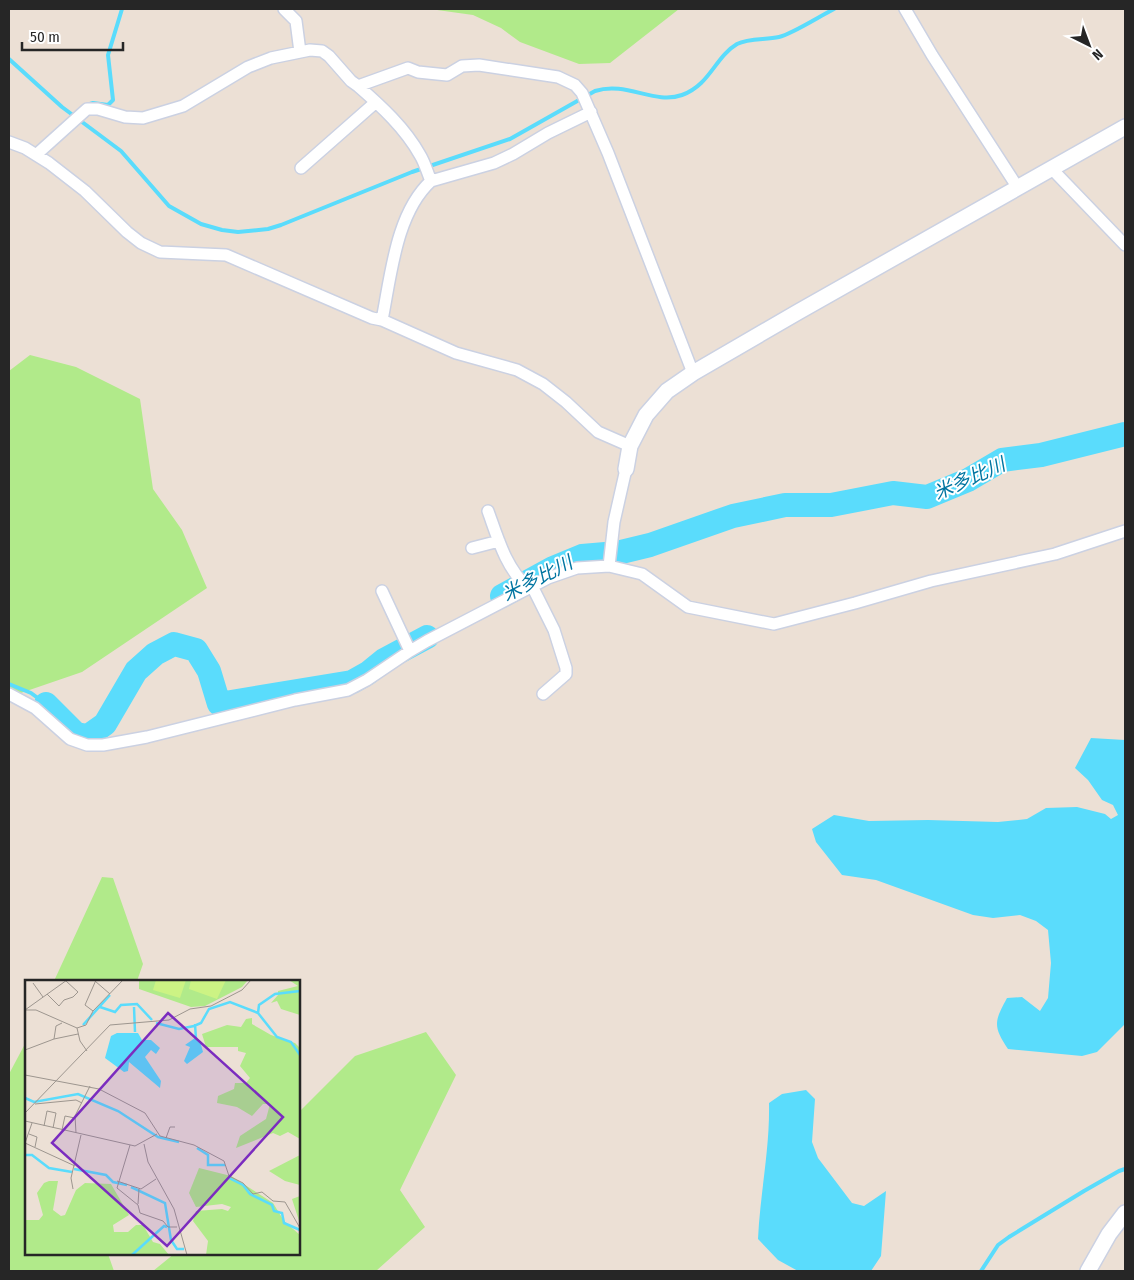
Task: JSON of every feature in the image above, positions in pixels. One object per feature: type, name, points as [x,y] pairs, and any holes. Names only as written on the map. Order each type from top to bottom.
[{"type":"street","points":[[284,9],[296,21],[300,52]]},
{"type":"street","points":[[905,9],[932,55],[1018,188]]},
{"type":"street","points":[[37,154],[88,109],[98,109],[126,117],[143,118],[183,106],[248,67],[271,58],[310,50],[322,51],[329,56],[351,81],[376,102],[421,156],[431,181]]},
{"type":"street","points":[[358,86],[408,68],[418,72],[447,75],[462,66],[478,65],[558,77],[575,85],[582,93],[608,152],[693,373]]},
{"type":"street","points":[[301,168],[376,102]]},
{"type":"street","points":[[382,320],[400,233],[413,204],[423,188],[431,181],[494,163],[591,112]]},
{"type":"street","points":[[609,566],[614,522],[630,446],[646,415],[667,392],[693,373],[1125,127]]},
{"type":"street","points":[[9,142],[37,154],[85,191],[141,244],[160,252],[226,255],[456,353],[517,370],[543,384],[566,402],[598,432],[630,446]]},
{"type":"street","points":[[1051,168],[1125,245]]},
{"type":"street","points":[[488,512],[505,557],[517,578],[530,587],[554,630],[566,668],[566,674],[543,694]]},
{"type":"street","points":[[9,694],[35,708],[70,739],[80,744],[103,745],[147,737],[295,700],[348,690],[367,680],[410,651],[530,587],[548,578],[577,568],[609,566],[642,574],[688,607],[774,624],[931,581],[1055,554],[1125,531]]},
{"type":"street","points":[[472,548],[499,541]]},
{"type":"street","points":[[382,590],[410,651]]},
{"type":"street","points":[[1088,1271],[1109,1234],[1125,1213]]},
{"type":"green space","points":[[430,9],[679,9],[610,63],[579,64],[520,42],[501,28],[473,15]]},
{"type":"green space","points":[[30,355],[76,367],[140,399],[153,489],[182,530],[207,588],[82,672],[9,697],[9,371]]},
{"type":"green space","points":[[102,877],[113,878],[143,964],[137,980],[54,980]]},
{"type":"green space","points":[[426,1032],[456,1075],[400,1190],[425,1227],[376,1271],[153,1271],[173,1255],[300,1255],[300,1110],[355,1056]]},
{"type":"green space","points":[[25,1044],[25,1255],[108,1255],[114,1271],[9,1271],[9,1074]]},
{"type":"water","points":[[1091,738],[1125,740],[1125,1024],[1097,1052],[1082,1056],[1008,1049],[1000,1035],[997,1024],[1007,998],[1022,997],[1040,1011],[1048,998],[1051,963],[1048,930],[1036,921],[1020,915],[993,918],[973,915],[876,880],[842,875],[816,842],[812,829],[834,815],[869,821],[998,822],[1027,819],[1046,808],[1077,807],[1105,814],[1111,819],[1118,815],[1113,805],[1102,800],[1088,780],[1075,768]]},
{"type":"water","points":[[806,1090],[815,1099],[812,1142],[818,1158],[852,1203],[864,1206],[886,1191],[881,1256],[871,1271],[798,1271],[778,1260],[758,1239],[768,1137],[769,1103],[782,1094]]},
{"type":"waterway","points":[[87,105],[93,103],[108,105],[113,100],[108,55],[122,9]]},
{"type":"waterway","points":[[9,59],[62,107],[121,151],[169,206],[201,224],[238,232],[268,229],[281,225],[412,172],[510,139],[595,91],[618,89],[661,97],[682,95],[699,85],[723,56],[737,44],[785,35],[834,9]]},
{"type":"waterway","name":"米多比川","points":[[502,596],[553,568],[582,556],[617,553],[650,545],[733,516],[785,505],[831,505],[893,493],[927,497],[968,480],[1002,460],[1041,455],[1125,434]]},
{"type":"waterway","name":"米多比川","points":[[46,704],[76,734],[88,736],[105,724],[136,671],[155,654],[174,644],[196,650],[209,671],[219,704],[352,682],[368,673],[384,660],[427,637]]},
{"type":"waterway","points":[[9,684],[31,693],[46,704]]},
{"type":"waterway","points":[[981,1271],[998,1245],[1009,1237],[1084,1191],[1125,1169]]}]
